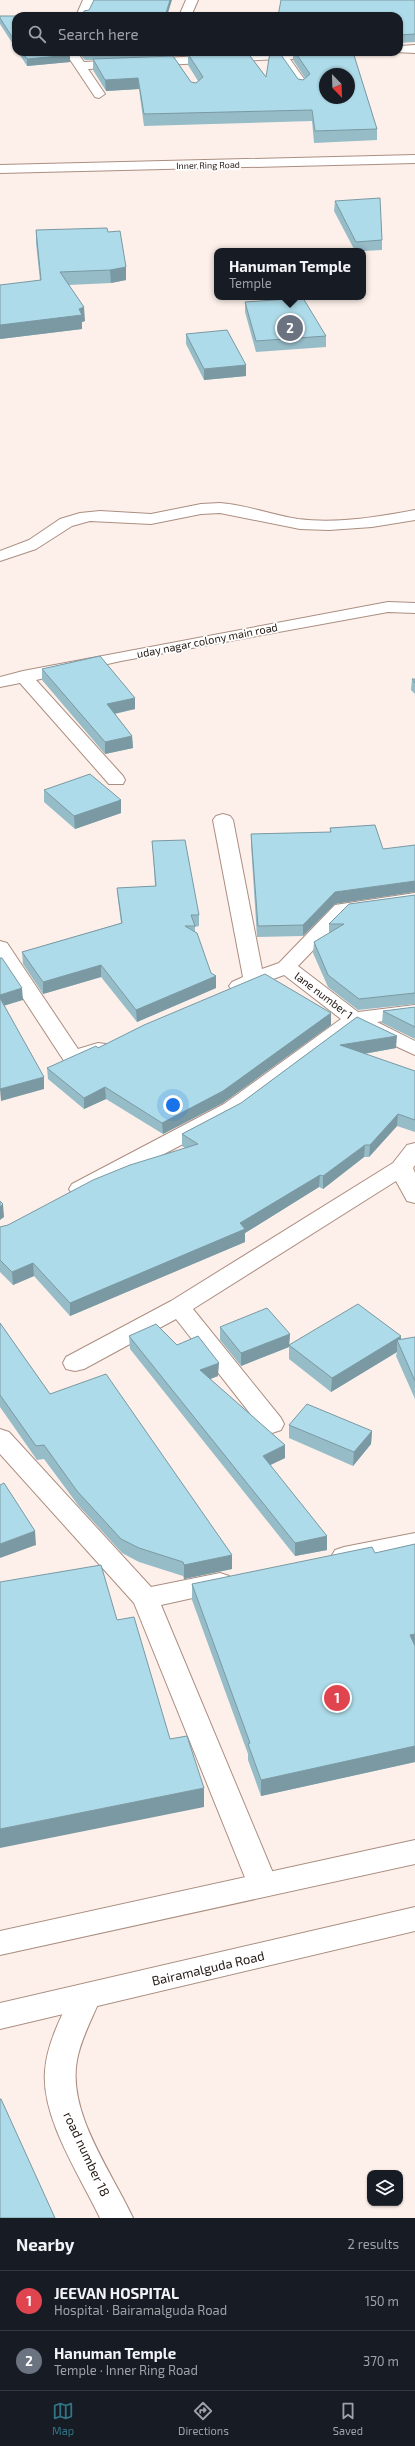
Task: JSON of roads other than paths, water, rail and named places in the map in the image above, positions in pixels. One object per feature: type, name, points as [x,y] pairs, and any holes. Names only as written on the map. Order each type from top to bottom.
[{"type":"main road","points":[[84,12],[89,0]]},
{"type":"main road","points":[[187,12],[192,0]]},
{"type":"main road","points":[[403,50],[415,49]]},
{"type":"main road","points":[[74,56],[99,94]]},
{"type":"main road","points":[[80,66],[282,56],[303,86]]},
{"type":"main road","points":[[177,61],[184,72]]},
{"type":"main road","name":"Inner Ring Road","points":[[0,169],[415,159]]},
{"type":"main road","points":[[0,556],[39,542],[70,521],[104,515],[150,519],[208,508],[236,508],[299,524],[341,525],[377,522],[415,515]]},
{"type":"main road","name":"uday nagar colony main road","points":[[0,682],[23,676],[388,607],[415,608]]},
{"type":"main road","points":[[23,676],[116,780]]},
{"type":"main road","points":[[223,820],[254,980]]},
{"type":"main road","name":"lane number 1","points":[[415,899],[342,909],[286,967],[354,1018],[415,1049]]},
{"type":"main road","points":[[0,947],[74,1059],[117,1040]]},
{"type":"main road","points":[[218,996],[286,967]]},
{"type":"main road","points":[[63,1197],[232,1109],[354,1018],[415,1011]]},
{"type":"main road","points":[[76,1363],[179,1307],[408,1159],[415,1196]]},
{"type":"main road","points":[[179,1307],[272,1424]]},
{"type":"main road","points":[[0,1438],[145,1598],[263,1885]]},
{"type":"main road","points":[[322,1562],[415,1543]]},
{"type":"main road","points":[[145,1598],[245,1578]]},
{"type":"main road","points":[[0,1943],[415,1852]]},
{"type":"main road","name":"Bairamalguda Road","points":[[0,2016],[415,1919]]},
{"type":"main road","name":"road number 18","points":[[86,1997],[64,2051],[60,2080],[66,2114],[117,2218]]},
{"type":"place","name":"Hanuman Temple","points":[[290,328]]},
{"type":"place","name":"JEEVAN HOSPITAL","points":[[337,1698]]}]
